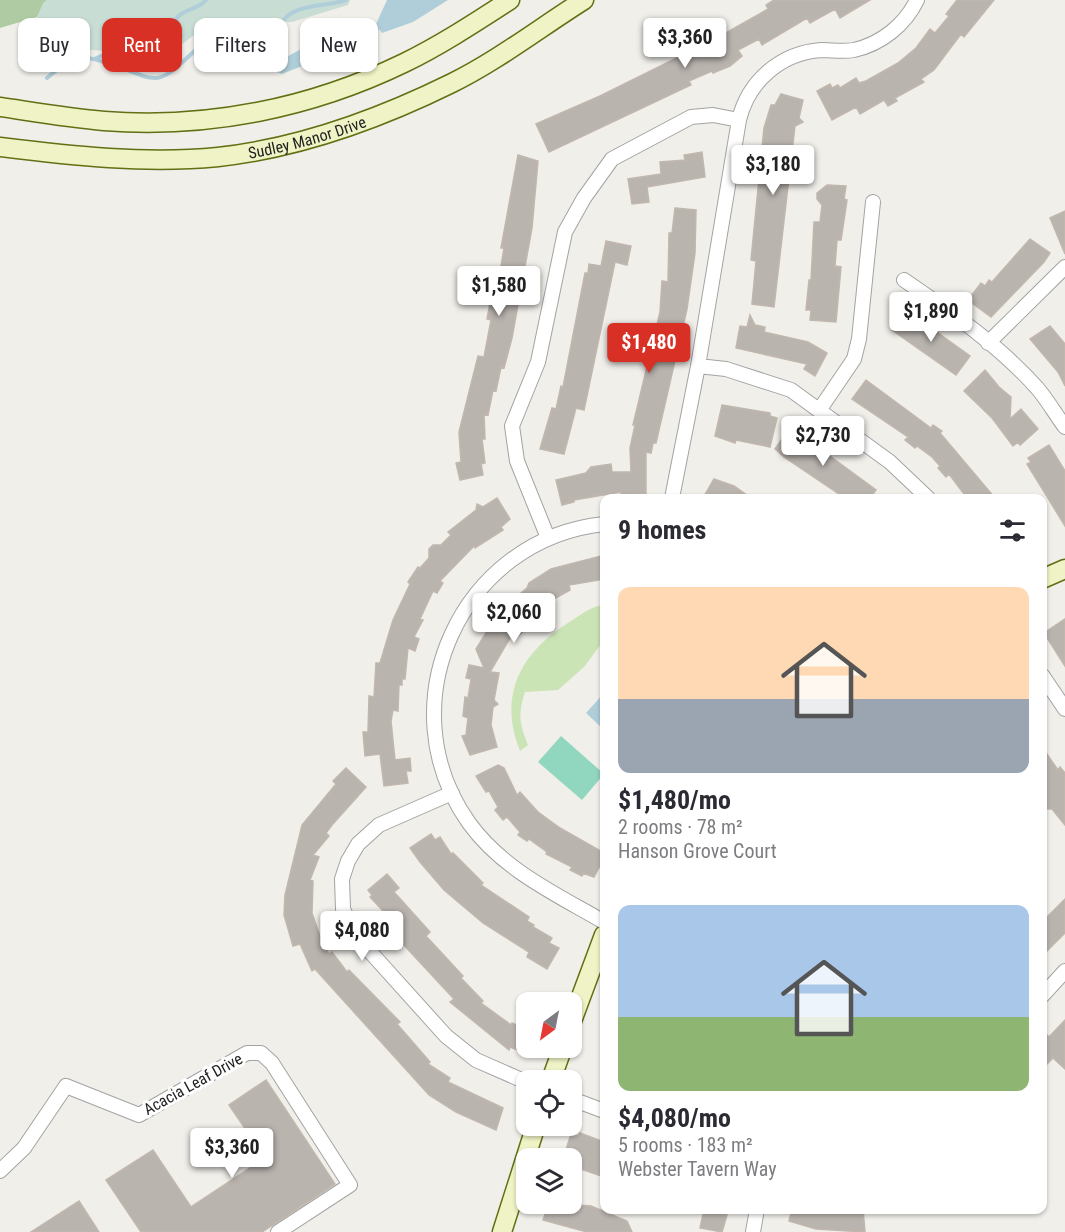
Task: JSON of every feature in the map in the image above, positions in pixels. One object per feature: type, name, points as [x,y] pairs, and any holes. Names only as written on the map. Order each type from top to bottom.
[{"type":"main road","name":"Sudley Manor Drive","points":[[0,107],[103,121],[144,122],[195,120],[264,111],[305,102],[405,63],[510,0]]},
{"type":"main road","name":"Sudley Manor Drive","points":[[0,147],[74,156],[157,159],[219,156],[284,145],[377,117],[454,82],[584,0]]},
{"type":"main road","points":[[1047,577],[1065,569]]},
{"type":"main road","points":[[582,994],[600,945]]},
{"type":"main road","points":[[502,1232],[533,1136]]},
{"type":"street","points":[[673,494],[698,366],[739,120],[745,98],[766,73],[808,52],[853,50],[881,39],[905,19],[917,0]]},
{"type":"street","points":[[548,538],[517,461],[512,426],[538,362],[565,232],[584,198],[612,159],[691,117],[713,114],[739,120]]},
{"type":"street","points":[[820,409],[854,359],[859,339],[873,202]]},
{"type":"street","points":[[988,344],[1065,267]]},
{"type":"street","points":[[904,280],[951,312],[988,344],[1039,391],[1065,427]]},
{"type":"street","points":[[698,366],[726,369],[791,390],[890,462],[924,494]]},
{"type":"street","points":[[600,525],[548,538],[518,555],[478,591],[462,612],[443,654],[436,684],[433,719],[441,762],[452,793],[478,836],[508,864],[600,920]]},
{"type":"street","points":[[1047,682],[1065,709]]},
{"type":"street","points":[[452,793],[379,825],[358,844],[348,861],[342,879],[343,909],[355,935],[453,1043],[476,1060],[516,1078]]},
{"type":"street","points":[[1047,991],[1065,971]]},
{"type":"street","name":"Acacia Leaf Drive","points":[[0,1172],[24,1148],[66,1086],[139,1115],[247,1053],[261,1053],[272,1064],[351,1185],[278,1232]]},
{"type":"street","points":[[582,1103],[600,1110]]},
{"type":"street","points":[[753,1232],[756,1214]]},
{"type":"green space","points":[[0,0],[47,0],[37,17],[18,18],[18,23],[0,28]]},
{"type":"green space","points":[[47,0],[350,0],[348,5],[292,22],[288,22],[288,18],[194,18],[194,35],[182,44],[182,18],[102,18],[102,51],[90,50],[90,18],[38,18],[43,3]]},
{"type":"green space","points":[[600,606],[600,645],[584,667],[558,690],[525,692],[520,718],[528,745],[520,751],[511,711],[518,676],[527,660],[539,646],[554,633]]},
{"type":"green space","points":[[561,736],[600,770],[600,779],[582,800],[538,762]]},
{"type":"water","points":[[387,0],[448,0],[413,22],[382,33],[378,27],[378,20]]},
{"type":"water","points":[[300,50],[300,67],[288,72],[288,57]]},
{"type":"water","points":[[600,697],[600,726],[586,713]]},
{"type":"building","points":[[774,0],[870,0],[840,18],[835,9],[810,23],[807,18],[762,45],[759,39],[738,50],[742,56],[730,66],[689,81],[691,85],[549,152],[536,124],[600,96],[717,38],[768,9],[766,5]]},
{"type":"building","points":[[957,0],[994,0],[964,37],[961,34],[934,70],[921,79],[924,82],[895,98],[897,101],[888,106],[884,100],[860,114],[856,107],[832,120],[817,91],[830,84],[832,88],[838,85],[840,88],[856,78],[859,83],[866,81],[898,63],[916,48],[930,29],[935,33],[949,16],[946,14]]},
{"type":"building","points":[[781,94],[803,100],[799,118],[803,122],[795,126],[774,307],[752,304],[756,261],[751,260],[764,128],[771,105],[775,105]]},
{"type":"building","points":[[702,152],[705,177],[647,187],[649,202],[632,204],[628,179],[661,174],[660,162],[685,160],[684,155]]},
{"type":"building","points":[[518,155],[538,161],[532,228],[512,338],[504,368],[501,367],[496,391],[493,390],[488,415],[484,414],[485,439],[482,439],[485,463],[481,464],[483,475],[460,480],[456,463],[461,462],[459,432],[478,356],[484,357],[491,320],[487,319],[495,277],[499,278],[504,248],[501,248]]},
{"type":"building","points":[[827,185],[846,186],[844,199],[847,200],[841,240],[837,240],[835,266],[841,267],[836,322],[810,320],[811,310],[806,310],[809,280],[811,280],[814,222],[820,222],[822,205],[817,199],[817,193]]},
{"type":"building","points":[[675,208],[696,210],[695,253],[687,309],[656,443],[653,443],[651,453],[646,452],[646,494],[621,494],[621,492],[600,494],[562,505],[556,480],[586,473],[591,467],[611,464],[612,472],[631,472],[630,448],[635,425],[633,425],[660,312],[662,281],[668,282],[669,233],[672,233]]},
{"type":"building","points":[[1065,211],[1065,254],[1050,218]]},
{"type":"building","points":[[1030,239],[1050,253],[991,317],[968,300],[981,283],[985,286],[989,280],[992,282]]},
{"type":"building","points":[[606,241],[631,246],[627,265],[615,262],[584,410],[576,408],[564,454],[540,449],[552,408],[556,409],[561,386],[563,387],[585,273],[588,273],[589,264],[601,266]]},
{"type":"building","points":[[906,310],[970,356],[956,375],[892,330]]},
{"type":"building","points":[[750,315],[755,325],[765,327],[764,332],[808,342],[827,353],[815,376],[804,369],[807,364],[736,348],[740,326],[747,327]]},
{"type":"building","points":[[1050,326],[1065,344],[1065,386],[1058,372],[1030,339]]},
{"type":"building","points":[[985,370],[1011,397],[1010,419],[1021,409],[1038,429],[1020,445],[1018,442],[1013,446],[992,418],[964,391]]},
{"type":"building","points":[[866,380],[931,428],[933,425],[942,431],[940,433],[992,494],[964,494],[949,474],[946,477],[938,468],[940,466],[932,457],[917,446],[915,448],[905,440],[908,437],[852,399]]},
{"type":"building","points":[[722,405],[770,413],[770,416],[777,418],[770,447],[736,440],[735,443],[715,436]]},
{"type":"building","points":[[790,428],[805,437],[803,441],[821,454],[823,451],[876,490],[873,494],[839,494],[775,449]]},
{"type":"building","points":[[1049,445],[1065,471],[1065,526],[1027,464],[1031,462],[1028,458]]},
{"type":"building","points":[[714,479],[734,486],[745,494],[705,494]]},
{"type":"building","points":[[497,498],[510,519],[501,527],[503,530],[475,548],[474,546],[440,581],[443,583],[437,593],[433,591],[420,619],[423,620],[414,637],[419,639],[415,651],[408,648],[405,679],[402,679],[402,685],[399,685],[398,711],[393,710],[391,721],[395,760],[410,758],[411,771],[406,771],[408,783],[384,786],[380,754],[365,756],[363,732],[368,732],[369,696],[374,697],[376,663],[380,663],[393,620],[410,584],[408,582],[418,567],[420,568],[429,558],[429,549],[433,545],[441,545],[451,535],[448,532],[476,510],[477,504],[483,507]]},
{"type":"building","points":[[600,556],[600,580],[569,585],[570,590],[523,616],[530,624],[517,637],[513,633],[490,672],[499,673],[494,700],[498,704],[493,707],[491,725],[497,747],[470,755],[462,736],[466,735],[468,718],[463,716],[465,697],[468,698],[471,679],[466,678],[469,665],[484,668],[476,649],[492,623],[504,612],[501,610],[527,588],[529,583],[551,569]]},
{"type":"building","points":[[1065,619],[1065,666],[1047,638],[1047,631]]},
{"type":"building","points":[[1047,754],[1058,770],[1060,767],[1065,773],[1065,825],[1052,809],[1047,809]]},
{"type":"building","points":[[498,765],[504,768],[517,795],[520,792],[538,812],[560,828],[600,851],[600,866],[594,877],[583,873],[582,876],[570,870],[572,867],[546,854],[547,852],[529,839],[527,841],[518,835],[520,832],[507,817],[503,820],[495,810],[498,807],[489,791],[486,792],[476,776]]},
{"type":"building","points":[[346,768],[366,787],[332,825],[326,833],[329,836],[313,855],[319,857],[310,880],[313,881],[312,913],[323,945],[329,954],[332,952],[347,972],[349,970],[400,1022],[397,1024],[430,1062],[428,1064],[450,1078],[448,1082],[503,1108],[496,1130],[456,1112],[429,1095],[315,969],[312,971],[300,944],[293,946],[284,915],[285,895],[302,825],[336,784],[333,781]]},
{"type":"building","points":[[431,834],[435,840],[440,837],[451,854],[453,853],[483,883],[481,885],[529,917],[527,921],[534,925],[533,927],[552,938],[549,943],[559,948],[547,969],[527,957],[529,952],[483,923],[444,890],[410,848]]},
{"type":"building","points":[[387,874],[399,888],[394,892],[430,932],[426,936],[463,976],[461,978],[483,1001],[481,1003],[511,1025],[512,1023],[516,1025],[516,1049],[510,1047],[509,1050],[450,1002],[454,999],[403,944],[400,935],[381,914],[384,912],[370,897],[372,895],[368,890]]},
{"type":"building","points":[[1065,899],[1065,933],[1047,951],[1047,917]]},
{"type":"building","points":[[1065,1020],[1065,1069],[1053,1058],[1047,1064],[1047,1035],[1049,1037]]},
{"type":"building","points":[[266,1080],[335,1184],[262,1232],[141,1232],[106,1180],[153,1150],[191,1207],[265,1158],[229,1105]]},
{"type":"building","points":[[582,1134],[600,1140],[600,1176],[582,1169],[582,1148],[567,1148],[570,1136],[582,1136]]},
{"type":"building","points":[[79,1201],[99,1232],[31,1232]]},
{"type":"building","points":[[582,1205],[591,1206],[600,1210],[600,1214],[610,1214],[627,1221],[632,1232],[587,1232],[543,1220],[545,1214],[582,1214]]},
{"type":"building","points":[[703,1214],[727,1215],[722,1232],[700,1228]]},
{"type":"building","points":[[791,1214],[863,1214],[865,1232],[816,1229],[789,1221]]},
{"type":"waterway","points":[[94,59],[123,47],[129,29],[133,27],[157,37],[176,40],[181,37],[176,19],[206,0]]},
{"type":"waterway","points":[[47,78],[69,62],[87,58],[146,77],[157,78],[166,75],[214,35],[224,31],[233,31],[246,46],[252,48],[268,41],[273,26],[281,24],[293,12],[346,0]]}]
